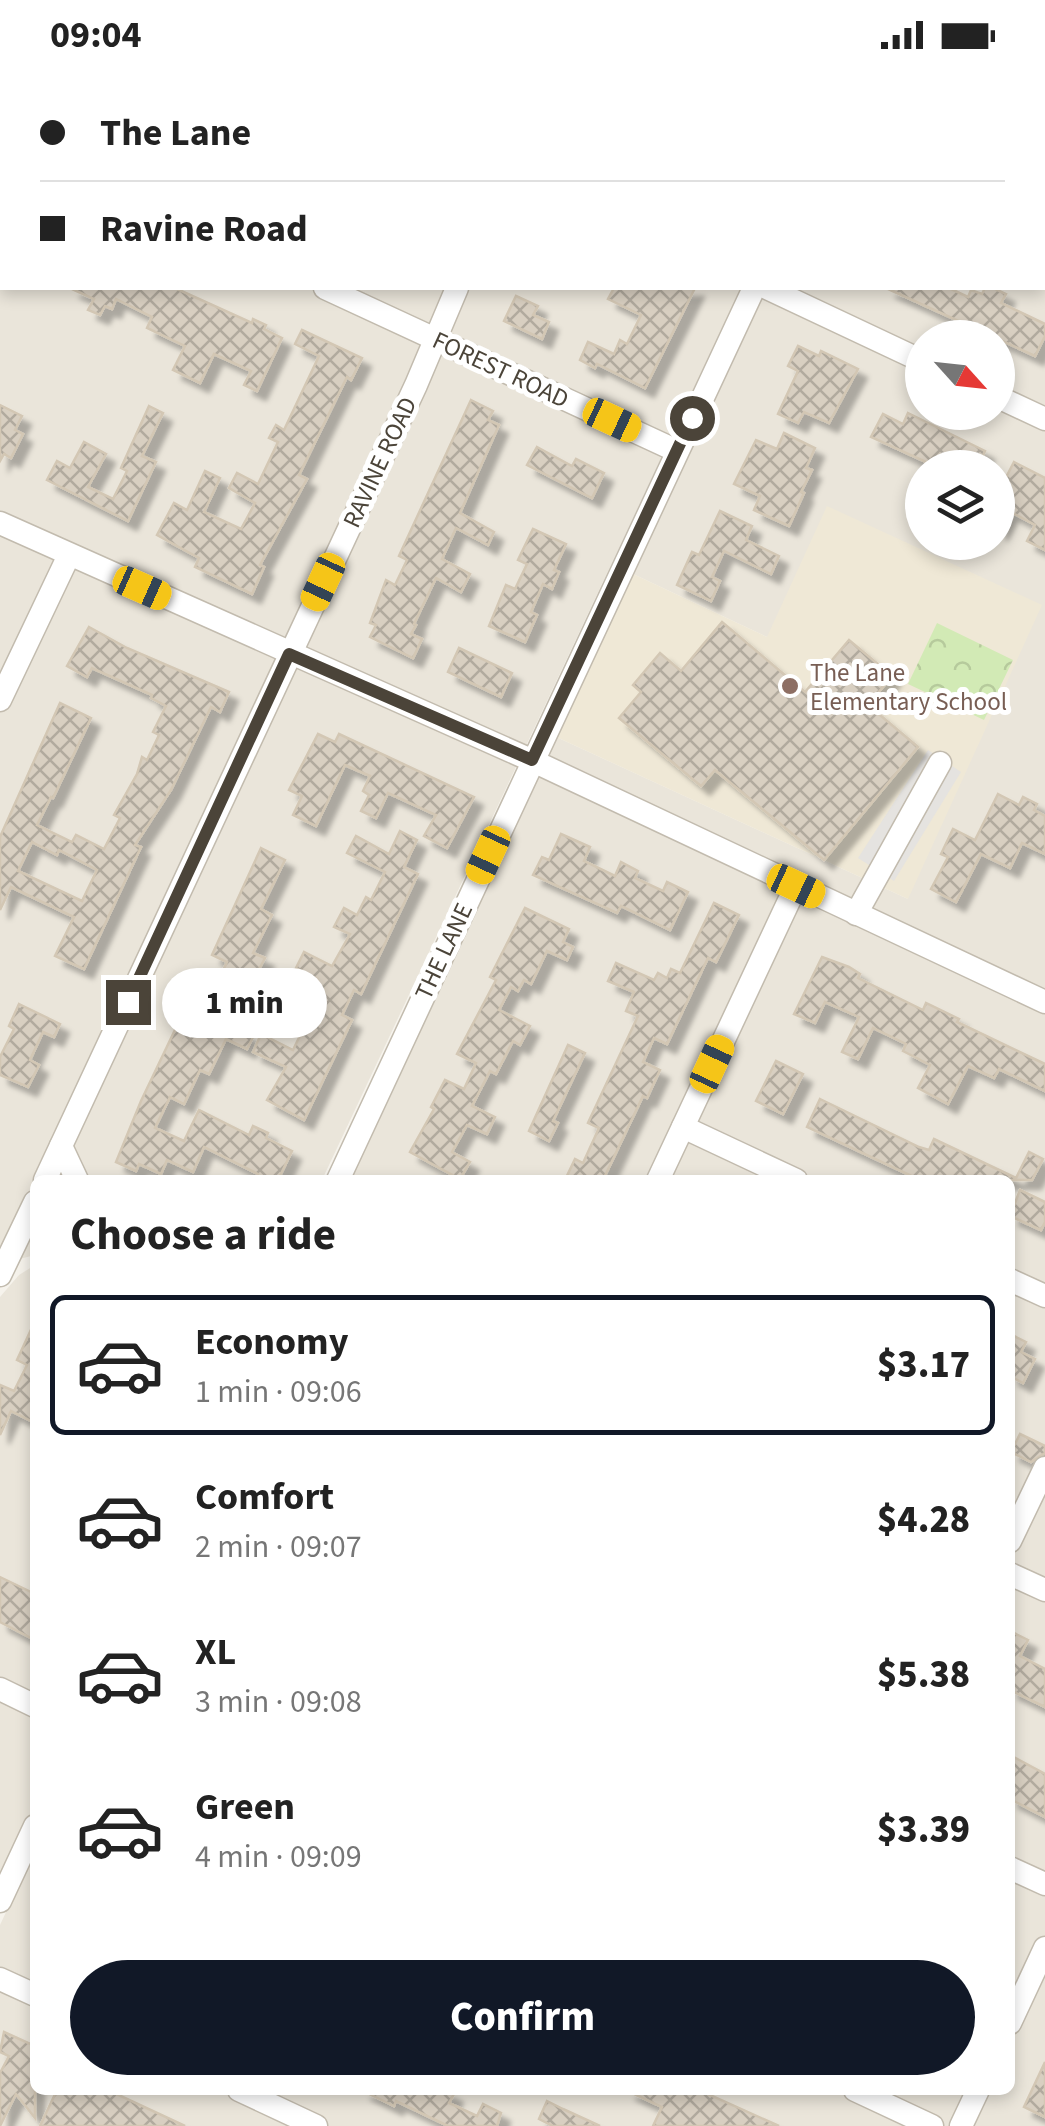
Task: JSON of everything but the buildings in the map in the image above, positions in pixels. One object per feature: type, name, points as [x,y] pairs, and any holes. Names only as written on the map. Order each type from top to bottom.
[{"type":"street","name":"FOREST ROAD","points":[[329,290],[677,451]]},
{"type":"street","name":"RAVINE ROAD","points":[[47,1175],[456,290]]},
{"type":"street","name":"THE LANE","points":[[340,1175],[753,290]]},
{"type":"street","points":[[771,290],[905,353]]},
{"type":"street","points":[[1015,405],[1045,419]]},
{"type":"street","points":[[0,523],[532,760],[1045,1002]]},
{"type":"street","points":[[0,700],[70,555]]},
{"type":"street","points":[[856,914],[940,762]]},
{"type":"street","points":[[660,1175],[796,886]]},
{"type":"street","points":[[682,1127],[785,1175]]},
{"type":"street","points":[[61,1146],[74,1175]]},
{"type":"street","points":[[0,1275],[30,1214]]},
{"type":"street","points":[[1015,1282],[1045,1296]]},
{"type":"street","points":[[1015,1531],[1045,1468]]},
{"type":"street","points":[[1015,1576],[1045,1590]]},
{"type":"street","points":[[0,1689],[30,1704]]},
{"type":"street","points":[[0,1901],[30,1837]]},
{"type":"street","points":[[1015,1870],[1045,1884]]},
{"type":"street","points":[[1015,2012],[1045,1948]]},
{"type":"street","points":[[0,1979],[30,1993]]},
{"type":"street","points":[[866,2095],[932,2126]]},
{"type":"street","points":[[962,2126],[976,2095]]},
{"type":"street","points":[[267,2106],[316,2126]]},
{"type":"shaded area","points":[[0,290],[740,290],[324,1175],[30,1175],[30,1256],[0,1264]]},
{"type":"shaded area","points":[[762,290],[1045,290],[1045,2126],[0,2126],[0,1925],[30,1861],[30,2095],[1015,2095],[1015,1175],[348,1175],[552,735],[908,899],[767,637],[631,573]]},
{"type":"shaded area","name":"The Lane Elementary School","points":[[827,506],[905,542],[905,560],[944,560],[1042,605],[908,899],[552,735],[631,573],[767,637]]},
{"type":"shaded area","points":[[928,750],[961,772],[894,881],[858,858]]},
{"type":"shaded area","points":[[30,1268],[30,1834],[0,1902],[0,1297]]},
{"type":"green space","points":[[937,623],[1013,660],[984,720],[908,684]]},
{"type":"place","name":"The Lane Elementary School","points":[[790,686]]},
{"type":"route","points":[[128,1002],[289,654],[532,760],[692,418]]}]
